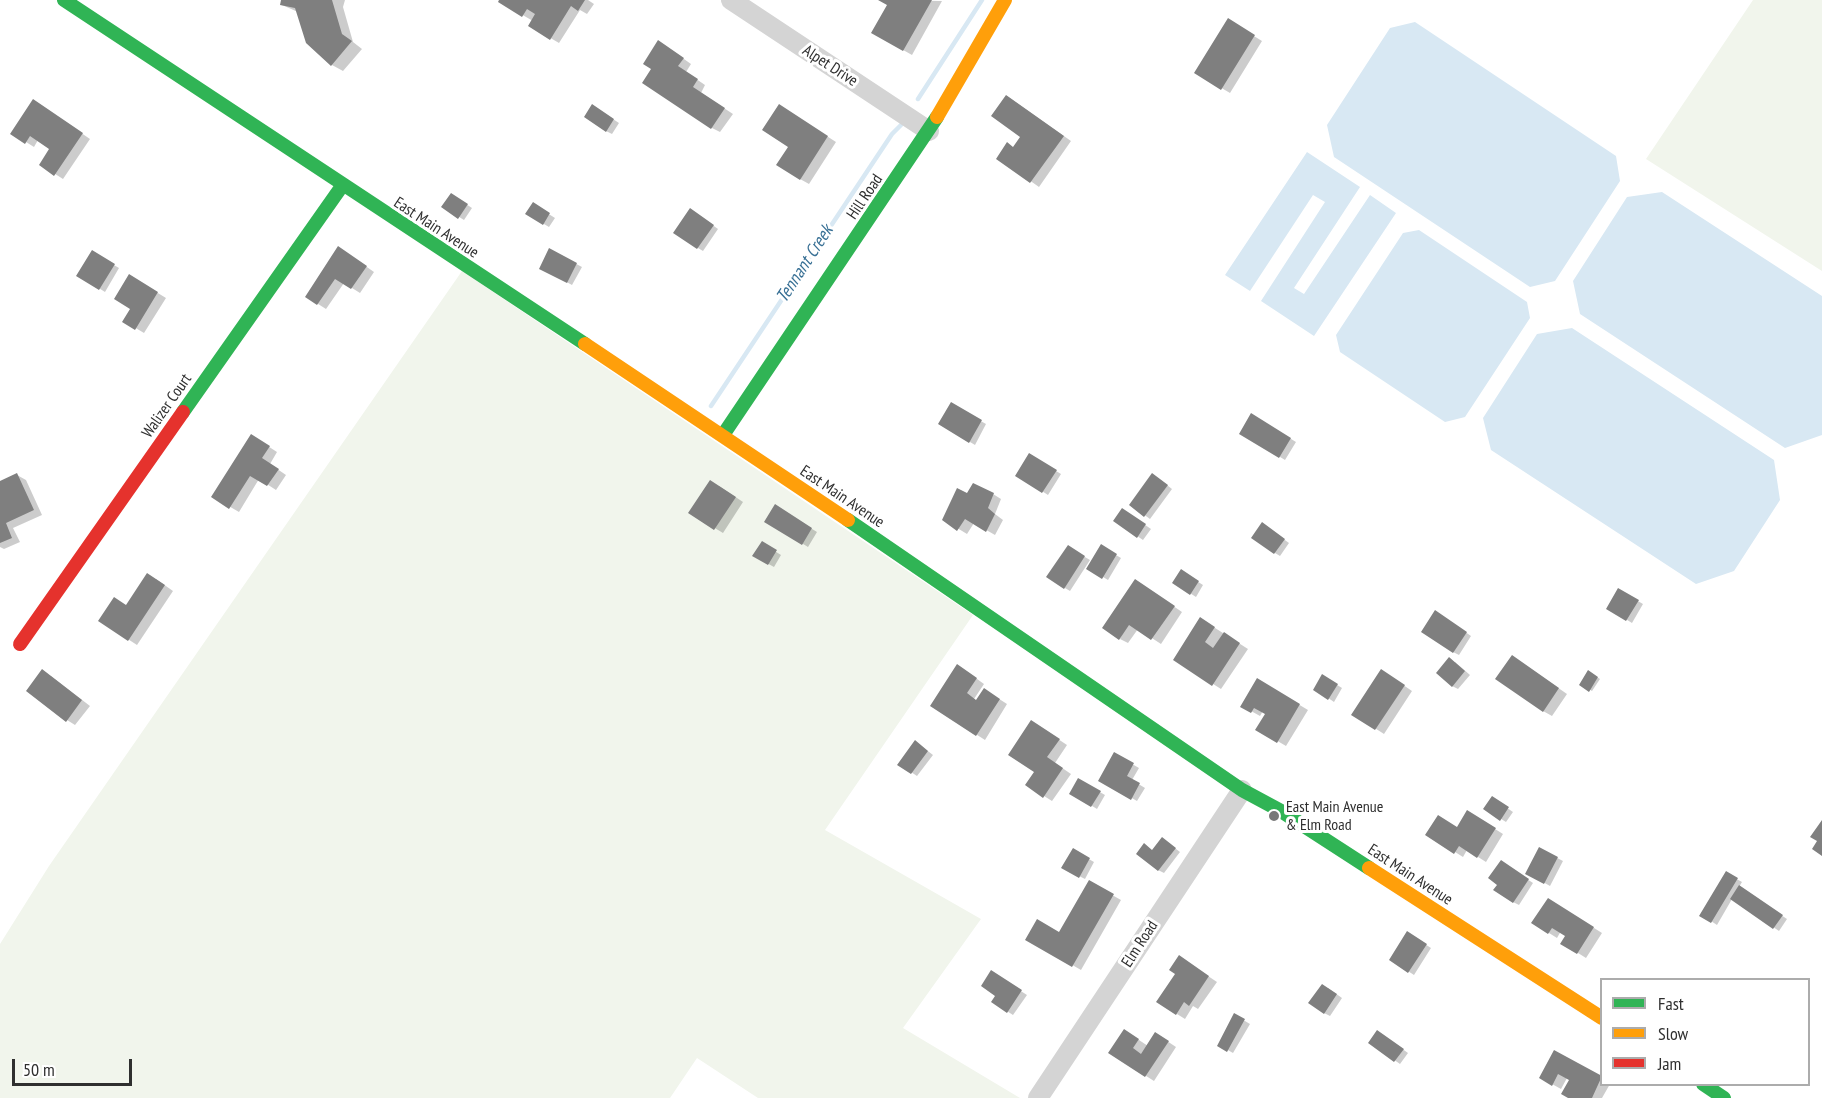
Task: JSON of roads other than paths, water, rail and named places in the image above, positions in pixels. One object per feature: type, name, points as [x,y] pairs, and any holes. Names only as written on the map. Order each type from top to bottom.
[{"type":"street","name":"East Main Avenue","points":[[64,0],[342,186],[723,435],[1242,790],[1281,811],[1600,1017]]},
{"type":"street","name":"Alpet Drive","points":[[731,0],[929,131]]},
{"type":"street","name":"Hill Road","points":[[723,435],[929,131],[1005,0]]},
{"type":"street","name":"Walizer Court","points":[[20,644],[342,186]]},
{"type":"street","name":"Elm Road","points":[[1038,1098],[1242,790]]},
{"type":"street","points":[[1706,1086],[1724,1098]]},
{"type":"waterway","name":"Tennant Creek","points":[[918,99],[982,0]]},
{"type":"waterway","name":"Tennant Creek","points":[[711,406],[892,134],[901,125]]},
{"type":"place","name":"East Main Avenue & Elm Road","points":[[1274,816]]}]
